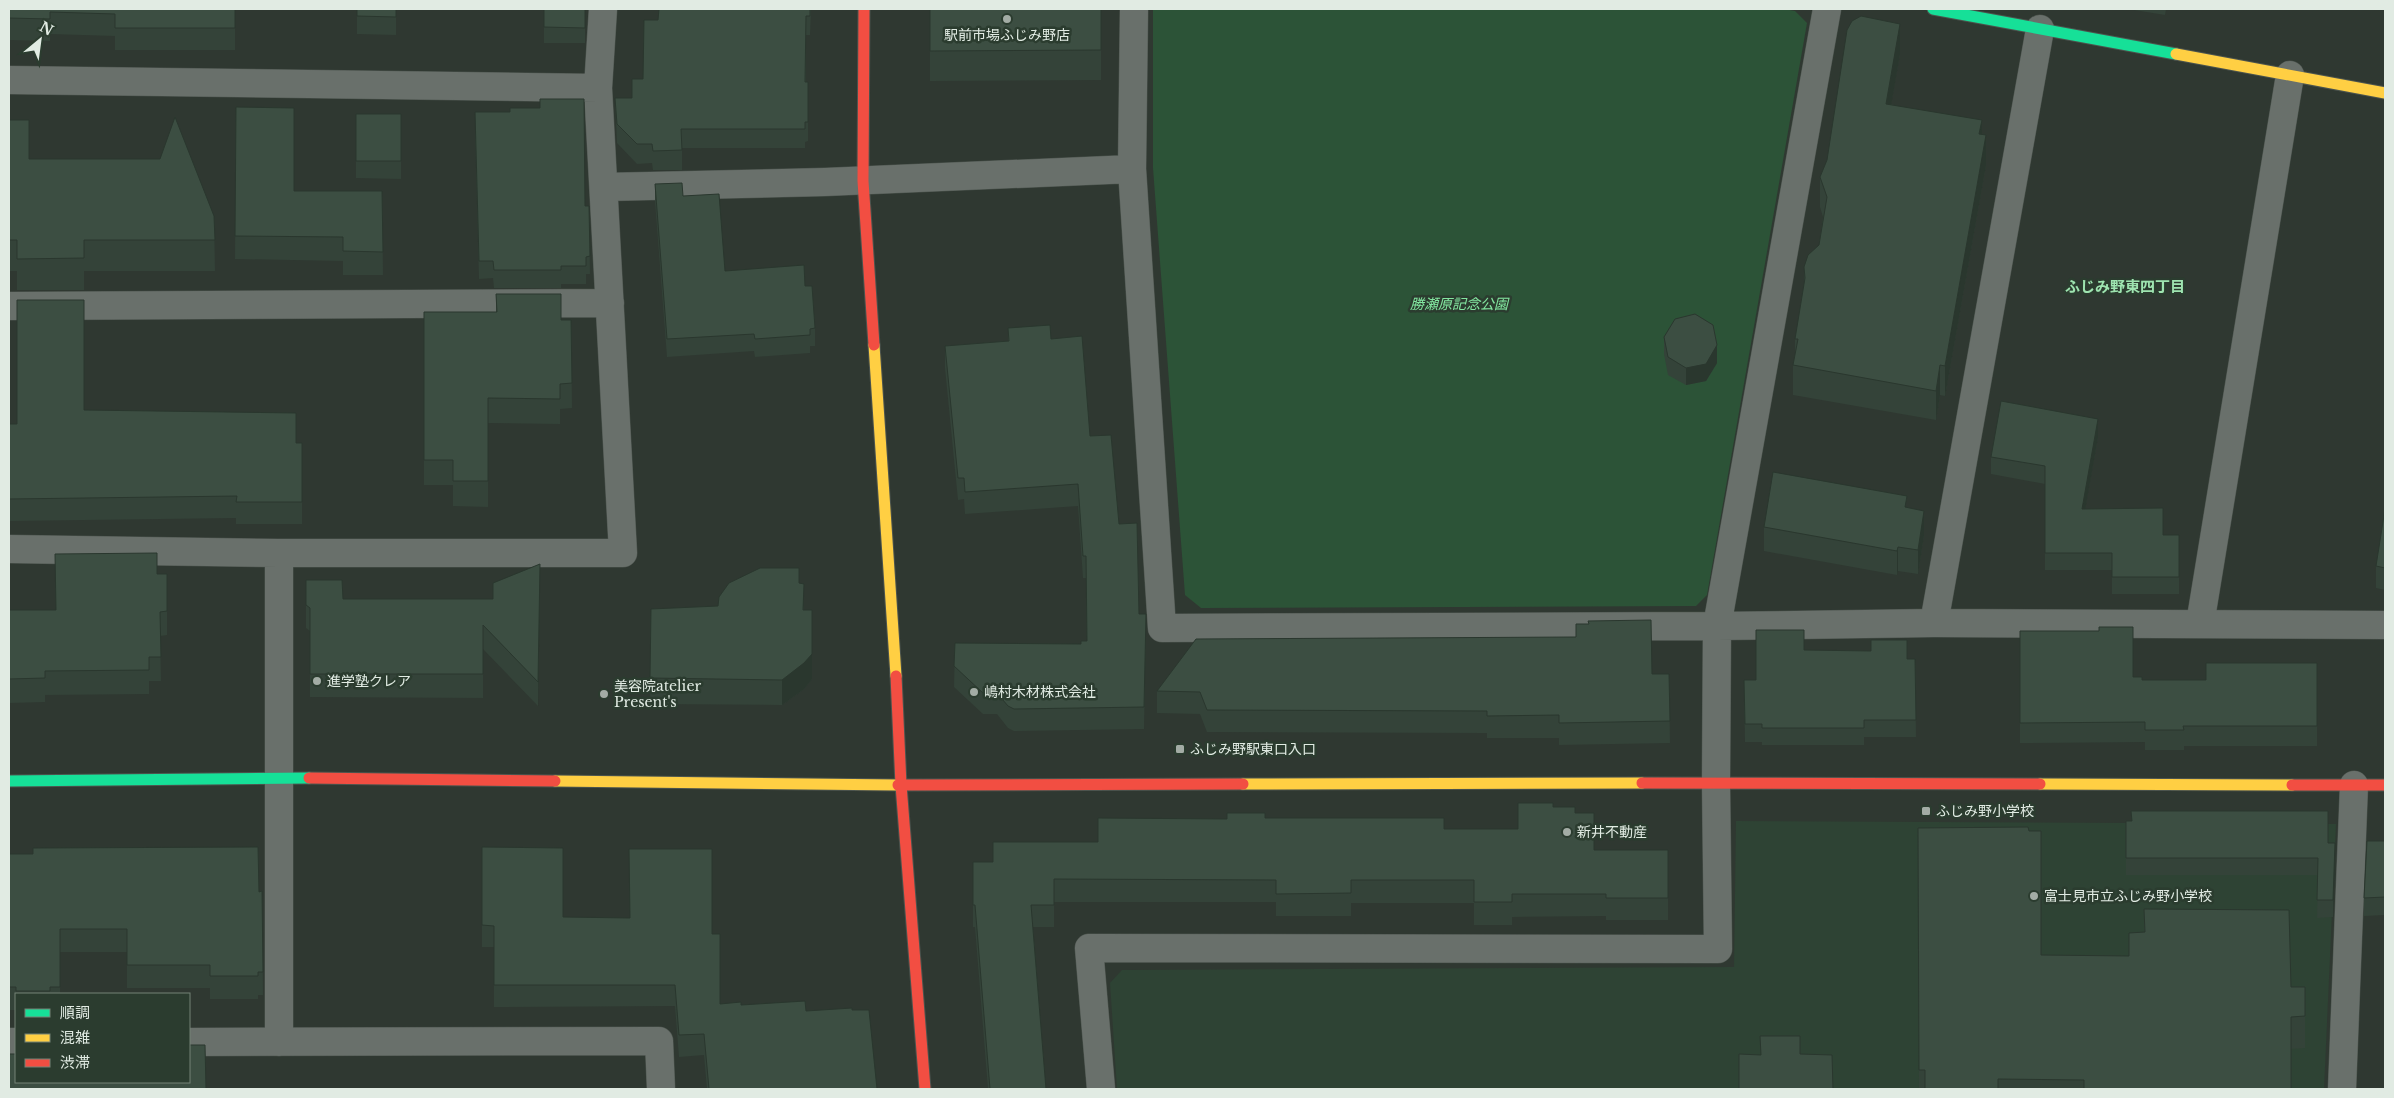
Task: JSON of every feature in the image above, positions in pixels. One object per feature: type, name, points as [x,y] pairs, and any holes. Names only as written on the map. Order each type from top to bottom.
[{"type":"street","points":[[9,549],[279,553],[623,553],[598,88],[603,9]]},
{"type":"street","points":[[864,9],[863,181],[901,785],[925,1089]]},
{"type":"street","points":[[1134,9],[1132,169],[1162,628],[1718,626],[1934,622],[2385,625]]},
{"type":"street","points":[[1101,1089],[1089,948],[1718,949],[1716,783],[1718,626],[1827,9]]},
{"type":"street","points":[[1933,9],[2385,93]]},
{"type":"street","points":[[1934,622],[2040,28]]},
{"type":"street","points":[[2200,624],[2290,75]]},
{"type":"street","points":[[9,80],[598,88]]},
{"type":"street","points":[[604,187],[863,181],[1132,169]]},
{"type":"street","points":[[9,306],[610,303]]},
{"type":"street","points":[[279,553],[279,1042]]},
{"type":"street","points":[[9,781],[279,778],[901,785],[1716,783],[2385,785]]},
{"type":"street","points":[[2342,1089],[2354,785]]},
{"type":"street","points":[[190,1042],[659,1041],[661,1089]]},
{"type":"shaded area","name":"富士見市立ふじみ野小学校","points":[[1736,821],[2336,824],[2324,1089],[1117,1089],[1110,983],[1122,970],[1734,967]]},
{"type":"green space","name":"勝瀬原記念公園","points":[[1153,9],[1784,9],[1795,11],[1807,23],[1707,595],[1696,606],[1201,608],[1185,595],[1153,168]]},
{"type":"building","points":[[9,9],[235,9],[235,28],[115,28],[115,14],[50,12],[50,19],[9,18]]},
{"type":"building","points":[[357,9],[396,9],[396,17],[357,16]]},
{"type":"building","points":[[544,9],[585,9],[585,28],[544,27]]},
{"type":"building","points":[[659,9],[810,9],[810,16],[806,16],[805,82],[808,82],[808,122],[805,122],[805,129],[681,129],[682,150],[653,151],[652,144],[637,144],[617,124],[615,98],[632,98],[632,79],[643,79],[644,20],[658,20]]},
{"type":"building","points":[[930,9],[1101,9],[1101,50],[930,51]]},
{"type":"building","points":[[1861,16],[1900,24],[1886,104],[1982,120],[1979,134],[1986,135],[1945,366],[1940,365],[1936,391],[1793,365],[1798,339],[1795,339],[1805,278],[1804,267],[1808,255],[1819,245],[1827,197],[1820,177],[1827,160],[1847,30],[1852,21]]},
{"type":"building","points":[[540,99],[584,99],[585,206],[589,206],[590,256],[586,257],[586,266],[561,266],[561,270],[494,270],[493,261],[479,261],[475,112],[510,112],[510,108],[540,108]]},
{"type":"building","points":[[236,107],[294,108],[294,191],[382,191],[383,252],[343,251],[343,237],[235,236]]},
{"type":"building","points":[[356,114],[401,114],[401,161],[356,161]]},
{"type":"building","points":[[175,117],[214,216],[215,240],[84,240],[84,258],[17,259],[17,240],[9,240],[9,120],[29,120],[29,159],[160,159]]},
{"type":"building","points":[[682,183],[683,196],[719,194],[725,271],[804,265],[805,286],[812,286],[815,328],[810,329],[810,335],[755,339],[754,334],[667,339],[655,184]]},
{"type":"building","points":[[496,294],[561,294],[561,320],[571,320],[572,383],[560,384],[560,399],[488,398],[488,481],[453,481],[453,460],[424,460],[424,312],[497,312]]},
{"type":"building","points":[[17,300],[84,300],[84,410],[296,413],[296,443],[302,443],[302,502],[236,502],[237,496],[9,499],[9,424],[17,424]]},
{"type":"building","points":[[1695,314],[1713,325],[1717,345],[1706,364],[1686,368],[1668,357],[1664,337],[1675,319]]},
{"type":"building","points":[[1050,325],[1051,339],[1082,336],[1090,436],[1111,435],[1119,524],[1137,523],[1139,614],[1146,614],[1144,707],[1014,709],[1008,706],[997,693],[983,693],[954,666],[955,643],[1081,644],[1081,641],[1087,641],[1086,556],[1083,556],[1078,484],[965,492],[964,478],[958,478],[945,346],[1009,341],[1008,328]]},
{"type":"building","points":[[2001,401],[2098,419],[2082,509],[2163,508],[2163,535],[2179,535],[2179,577],[2112,577],[2112,553],[2045,553],[2045,466],[1991,457]]},
{"type":"building","points":[[1773,472],[1907,496],[1905,507],[1924,511],[1918,550],[1898,547],[1897,551],[1764,527]]},
{"type":"building","points":[[2385,509],[2385,568],[2376,566]]},
{"type":"building","points":[[157,553],[157,574],[167,574],[167,611],[160,612],[161,657],[149,657],[149,670],[45,671],[45,678],[9,679],[9,610],[56,610],[55,554]]},
{"type":"building","points":[[540,564],[538,682],[483,625],[483,674],[310,674],[310,608],[306,605],[306,580],[342,580],[343,599],[493,599],[493,583]]},
{"type":"building","points":[[760,568],[799,568],[799,583],[804,584],[803,610],[812,610],[812,654],[804,663],[782,680],[650,678],[651,609],[718,606],[719,597],[729,583]]},
{"type":"building","points":[[1651,620],[1652,674],[1669,674],[1670,721],[1559,723],[1559,715],[1487,716],[1487,711],[1207,710],[1200,692],[1157,691],[1196,639],[1576,637],[1576,624],[1589,624],[1588,621]]},
{"type":"building","points":[[2099,627],[2133,627],[2133,677],[2142,677],[2142,680],[2206,680],[2206,663],[2317,663],[2317,726],[2183,726],[2184,730],[2145,730],[2145,722],[2020,723],[2020,631],[2099,631]]},
{"type":"building","points":[[1756,630],[1804,630],[1804,650],[1871,651],[1871,640],[1907,640],[1907,659],[1915,659],[1916,720],[1864,720],[1864,728],[1762,728],[1762,724],[1745,724],[1744,680],[1756,680]]},
{"type":"building","points":[[1518,803],[1553,803],[1553,807],[1575,807],[1575,813],[1594,813],[1594,850],[1668,850],[1668,898],[1606,898],[1606,894],[1512,894],[1512,902],[1474,902],[1474,880],[1351,880],[1351,893],[1276,894],[1276,880],[1054,879],[1054,905],[1031,905],[1046,1089],[990,1089],[975,905],[973,905],[973,862],[993,862],[993,842],[1098,842],[1098,818],[1227,819],[1227,813],[1265,813],[1265,818],[1444,818],[1444,829],[1518,829]]},
{"type":"building","points":[[2131,811],[2328,811],[2328,843],[2335,843],[2333,900],[2317,900],[2318,858],[2126,858],[2126,821],[2132,821]]},
{"type":"building","points":[[2028,827],[2029,831],[2041,831],[2041,955],[2129,956],[2129,933],[2145,932],[2144,909],[2289,910],[2291,987],[2305,987],[2305,1016],[2291,1017],[2291,1089],[2084,1089],[2084,1080],[1998,1079],[1998,1089],[1925,1089],[1925,1070],[1919,1070],[1918,828]]},
{"type":"building","points":[[2367,841],[2385,841],[2385,897],[2364,898]]},
{"type":"building","points":[[258,847],[259,892],[262,891],[263,972],[258,972],[258,976],[210,976],[210,965],[127,965],[127,929],[60,929],[60,987],[50,987],[50,991],[16,991],[16,987],[9,987],[9,854],[33,854],[33,848]]},
{"type":"building","points":[[482,847],[563,848],[563,917],[630,918],[629,849],[712,849],[712,934],[720,934],[720,1004],[741,1002],[741,1005],[805,1001],[806,1011],[852,1008],[852,1010],[869,1010],[877,1089],[709,1089],[704,1034],[679,1035],[675,985],[494,985],[494,926],[482,925]]},
{"type":"building","points":[[1760,1036],[1800,1036],[1800,1054],[1832,1055],[1833,1089],[1739,1089],[1739,1054],[1761,1055]]},
{"type":"building","points":[[190,1045],[205,1045],[206,1089],[9,1089],[9,1054],[15,1054],[15,1083],[190,1083]]},
{"type":"traffic: fast","points":[[1933,9],[2176,54]]},
{"type":"traffic: fast","points":[[9,781],[309,778]]},
{"type":"traffic: slow","points":[[2176,54],[2385,93]]},
{"type":"traffic: slow","points":[[874,345],[896,676]]},
{"type":"traffic: slow","points":[[555,781],[898,785]]},
{"type":"traffic: slow","points":[[1243,784],[1642,783]]},
{"type":"traffic: slow","points":[[2040,784],[2292,785]]},
{"type":"traffic: jam","points":[[864,9],[863,181],[874,345]]},
{"type":"traffic: jam","points":[[896,676],[901,785],[925,1089]]},
{"type":"traffic: jam","points":[[309,778],[555,781]]},
{"type":"traffic: jam","points":[[1642,783],[2040,784]]},
{"type":"traffic: jam","points":[[898,785],[1243,784]]},
{"type":"traffic: jam","points":[[2292,785],[2385,785]]},
{"type":"place","name":"駅前市場ふじみ野店","points":[[1007,19]]},
{"type":"place","name":"進学塾クレア","points":[[317,681]]},
{"type":"place","name":"嶋村木材株式会社","points":[[974,692]]},
{"type":"place","name":"美容院atelier Present's","points":[[604,694]]},
{"type":"place","name":"ふじみ野駅東口入口","points":[[1180,749]]},
{"type":"place","name":"ふじみ野小学校","points":[[1926,811]]},
{"type":"place","name":"新井不動産","points":[[1567,832]]},
{"type":"place","name":"富士見市立ふじみ野小学校","points":[[2034,896]]},
{"type":"district","name":"ふじみ野東四丁目","points":[[2125,287]]}]
